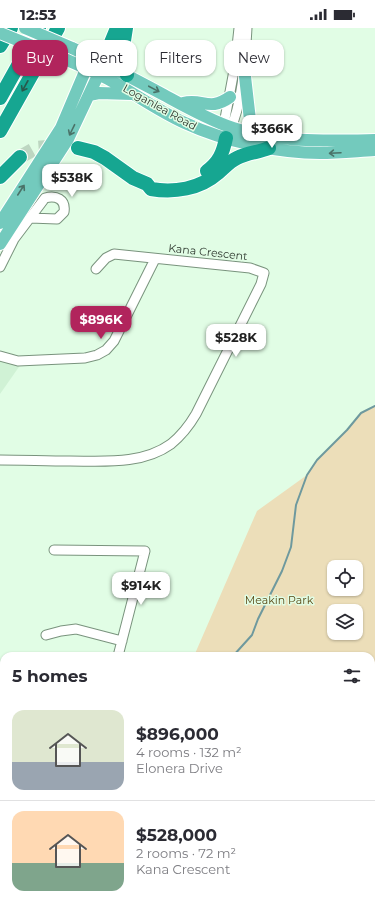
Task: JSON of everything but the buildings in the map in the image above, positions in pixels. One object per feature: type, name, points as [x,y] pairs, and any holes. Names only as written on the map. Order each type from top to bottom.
[{"type":"highway","points":[[0,46],[11,28]]},
{"type":"highway","points":[[0,98],[39,28]]},
{"type":"highway","points":[[0,131],[58,28]]},
{"type":"highway","points":[[111,40],[117,28]]},
{"type":"highway","points":[[124,40],[126,28]]},
{"type":"highway","points":[[147,184],[152,182],[180,181],[199,176],[207,171],[218,162],[222,156],[227,130]]},
{"type":"highway","points":[[78,148],[94,152],[133,178],[147,184],[151,189],[160,191],[181,190],[191,187],[212,178],[236,159],[269,148]]},
{"type":"highway","points":[[0,177],[20,157]]},
{"type":"main road","name":"Loganlea Road","points":[[25,28],[76,51]]},
{"type":"main road","name":"Loganlea Road","points":[[0,33],[76,64]]},
{"type":"main road","points":[[0,223],[62,128],[83,76]]},
{"type":"main road","points":[[0,244],[68,139],[90,95],[95,76]]},
{"type":"main road","name":"Loganlea Road","points":[[111,76],[133,94],[184,122],[207,132],[227,130],[292,140],[374,145]]},
{"type":"main road","name":"Loganlea Road","points":[[129,76],[227,130],[269,148],[319,153],[374,145]]},
{"type":"main road","points":[[245,76],[250,120],[256,134]]},
{"type":"main road","points":[[90,95],[100,93],[133,94]]},
{"type":"main road","points":[[180,104],[190,101],[213,105],[230,97]]},
{"type":"street","points":[[227,130],[230,97],[236,66],[238,28]]},
{"type":"street","points":[[246,40],[247,28]]},
{"type":"street","points":[[227,130],[235,117],[243,76]]},
{"type":"street","points":[[0,267],[14,239],[30,218]]},
{"type":"street","name":"Kana Crescent","points":[[0,460],[113,461],[132,459],[154,453],[170,445],[185,431],[196,414],[261,284],[264,273],[250,268],[114,254],[106,258],[96,269]]},
{"type":"street","points":[[0,356],[18,361],[86,358],[97,355],[106,350],[114,341],[155,258]]},
{"type":"street","points":[[54,550],[145,551],[119,652]]},
{"type":"street","points":[[46,635],[61,631],[76,630],[122,641]]},
{"type":"shaded area","points":[[0,359],[21,364],[0,394]]},
{"type":"green space","name":"Meakin Park","points":[[375,406],[375,652],[196,652],[257,511],[307,475],[317,460],[347,430],[361,413]]},
{"type":"waterway","points":[[237,652],[252,635],[258,619],[282,571],[291,547],[296,505],[307,475],[317,460],[347,430],[361,413],[375,406]]},
{"type":"tunnel","points":[[20,157],[36,148],[59,146]]}]
